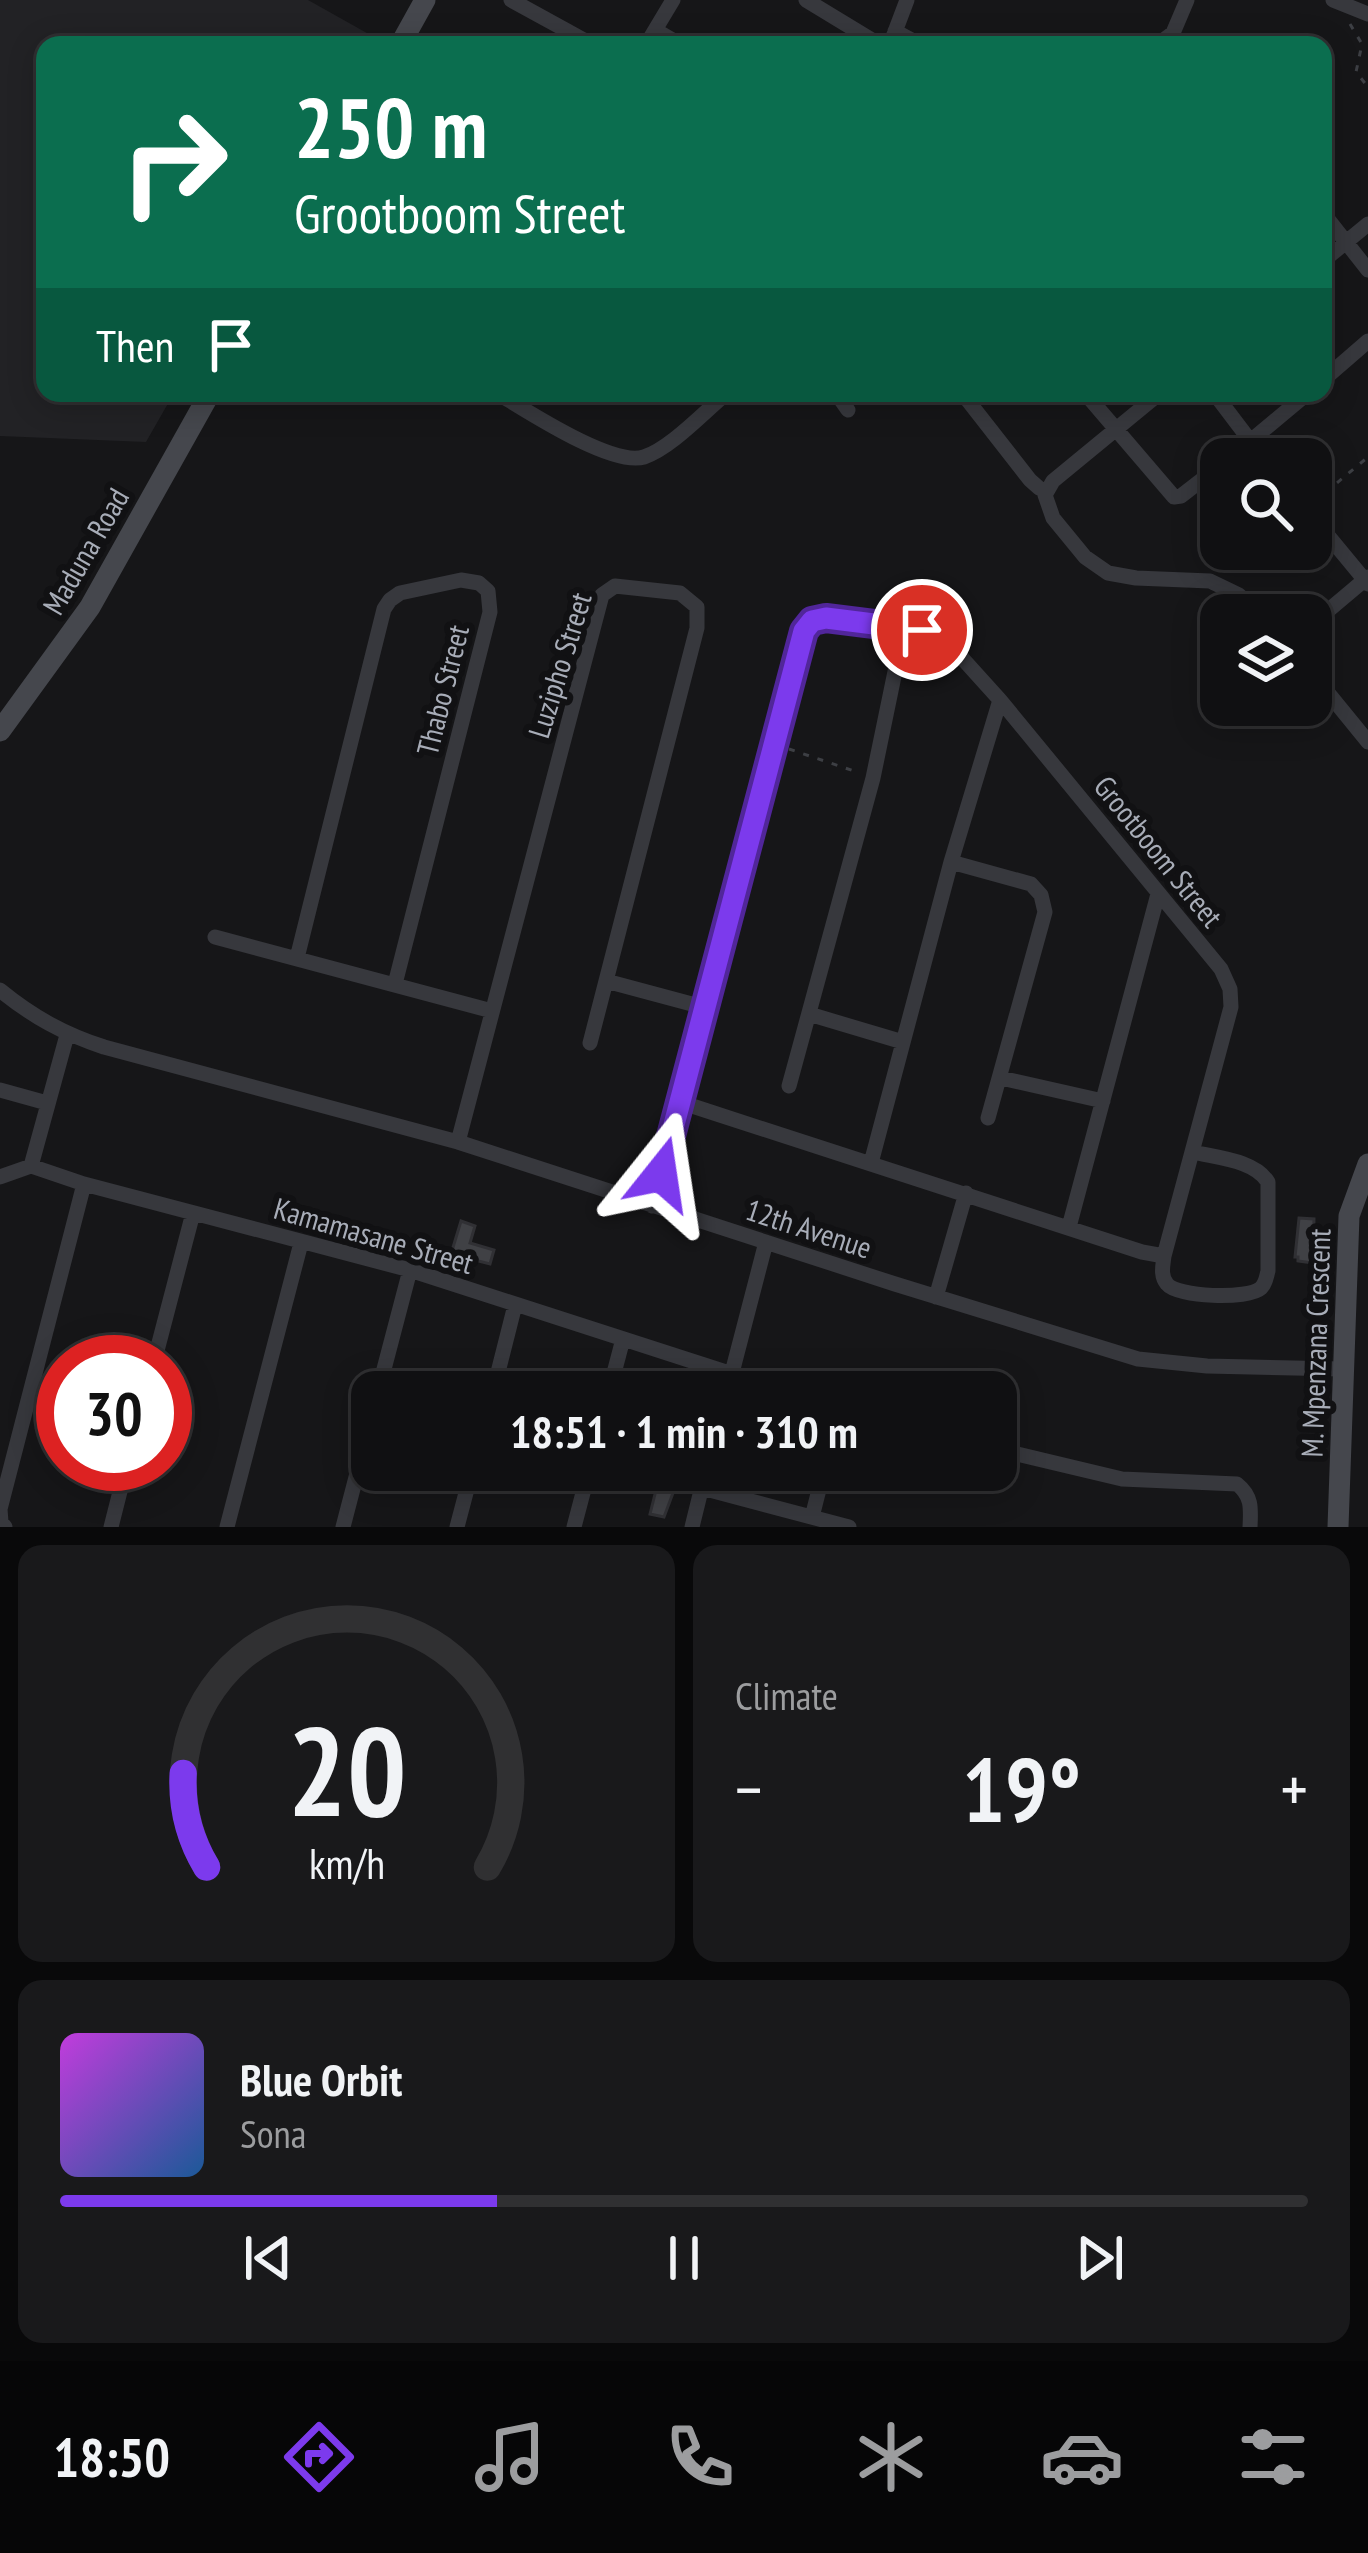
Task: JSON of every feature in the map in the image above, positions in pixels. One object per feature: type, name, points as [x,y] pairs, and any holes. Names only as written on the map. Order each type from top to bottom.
[{"type":"street","points":[[405,36],[425,0]]},
{"type":"street","points":[[511,0],[576,36]]},
{"type":"street","points":[[652,36],[673,0]]},
{"type":"street","points":[[806,0],[865,36]]},
{"type":"street","points":[[894,36],[907,0]]},
{"type":"street","points":[[1180,36],[1187,0]]},
{"type":"street","points":[[1335,1],[1368,14]]},
{"type":"street","points":[[1332,253],[1368,224]]},
{"type":"street","points":[[1332,225],[1368,270]]},
{"type":"street","points":[[1332,369],[1368,341]]},
{"type":"street","name":"Maduna Road","points":[[0,730],[77,626],[205,402]]},
{"type":"street","points":[[513,402],[615,457],[640,459],[658,451],[716,402]]},
{"type":"street","points":[[842,402],[848,410]]},
{"type":"street","points":[[969,402],[1030,480],[1046,490]]},
{"type":"street","points":[[1093,402],[1174,497],[1200,481]]},
{"type":"street","points":[[1149,402],[1046,490],[1053,518],[1085,557],[1108,573],[1202,579],[1237,594]]},
{"type":"street","points":[[1221,402],[1247,438]]},
{"type":"street","points":[[1255,438],[1297,402]]},
{"type":"street","points":[[1332,539],[1367,580],[1332,608]]},
{"type":"street","name":"Thabo Street","points":[[297,958],[384,610],[400,593],[475,581],[488,591],[491,606],[395,984]]},
{"type":"street","name":"Luzipho Street","points":[[458,1142],[602,595],[620,586],[680,593],[691,600],[698,615],[691,654],[590,1043]]},
{"type":"street","name":"Grootboom Street","points":[[652,1206],[791,674],[808,624],[826,618],[932,632],[944,638],[1221,969],[1232,997],[1164,1256]]},
{"type":"street","points":[[789,1086],[873,778],[904,628]]},
{"type":"street","points":[[1332,698],[1368,742]]},
{"type":"street","points":[[871,1162],[951,862],[1000,700]]},
{"type":"street","points":[[951,862],[1031,884],[1044,903],[988,1118]]},
{"type":"street","points":[[1069,1227],[1159,894]]},
{"type":"street","points":[[215,937],[492,1011]]},
{"type":"street","points":[[606,981],[703,1007]]},
{"type":"street","name":"12th Avenue","points":[[0,990],[29,1014],[67,1034],[458,1142],[936,1298],[1138,1358],[1207,1366],[1342,1369]]},
{"type":"street","points":[[809,1014],[903,1042]]},
{"type":"street","points":[[0,1177],[31,1166],[67,1034]]},
{"type":"street","points":[[1001,1078],[1103,1101]]},
{"type":"street","points":[[0,1090],[46,1103]]},
{"type":"street","points":[[680,1102],[1164,1256],[1162,1275],[1178,1291],[1238,1295],[1258,1291],[1265,1282],[1270,1198],[1266,1177],[1252,1167],[1193,1152]]},
{"type":"street","name":"M. Mpenzana Crescent","points":[[1338,1527],[1349,1216],[1368,1164]]},
{"type":"street","name":"Kamamasane Street","points":[[31,1166],[410,1270],[723,1371]]},
{"type":"street","points":[[4,1527],[1,1509],[84,1184]]},
{"type":"street","points":[[936,1298],[966,1193]]},
{"type":"street","points":[[161,1335],[193,1213]]},
{"type":"street","points":[[733,1371],[766,1241]]},
{"type":"street","points":[[227,1527],[301,1243]]},
{"type":"street","points":[[384,1371],[410,1270]]},
{"type":"street","points":[[498,1371],[515,1305]]},
{"type":"street","points":[[615,1371],[623,1339]]},
{"type":"street","points":[[1017,1454],[1123,1479],[1237,1484],[1248,1495],[1250,1527]]},
{"type":"street","points":[[111,1527],[120,1491]]},
{"type":"street","points":[[343,1527],[352,1491]]},
{"type":"street","points":[[457,1527],[466,1491]]},
{"type":"street","points":[[574,1527],[583,1491]]},
{"type":"street","points":[[692,1527],[701,1491]]},
{"type":"street","points":[[713,1491],[849,1527]]},
{"type":"street","points":[[812,1517],[819,1491]]},
{"type":"path","points":[[1335,1],[1362,44],[1356,72],[1368,87]]},
{"type":"path","points":[[1332,487],[1368,457]]},
{"type":"path","points":[[774,743],[873,778]]},
{"type":"shaded area","points":[[0,0],[308,0],[372,36],[36,36],[36,402],[169,402],[146,442],[0,436]]},
{"type":"building","points":[[1299,1218],[1314,1219],[1313,1263],[1295,1257]]},
{"type":"building","points":[[461,1221],[475,1226],[470,1243],[494,1250],[490,1264],[451,1254]]},
{"type":"building","points":[[656,1491],[674,1491],[664,1517],[650,1514]]},
{"type":"route","points":[[661,1174],[804,631],[812,621],[826,618],[922,630]]}]
